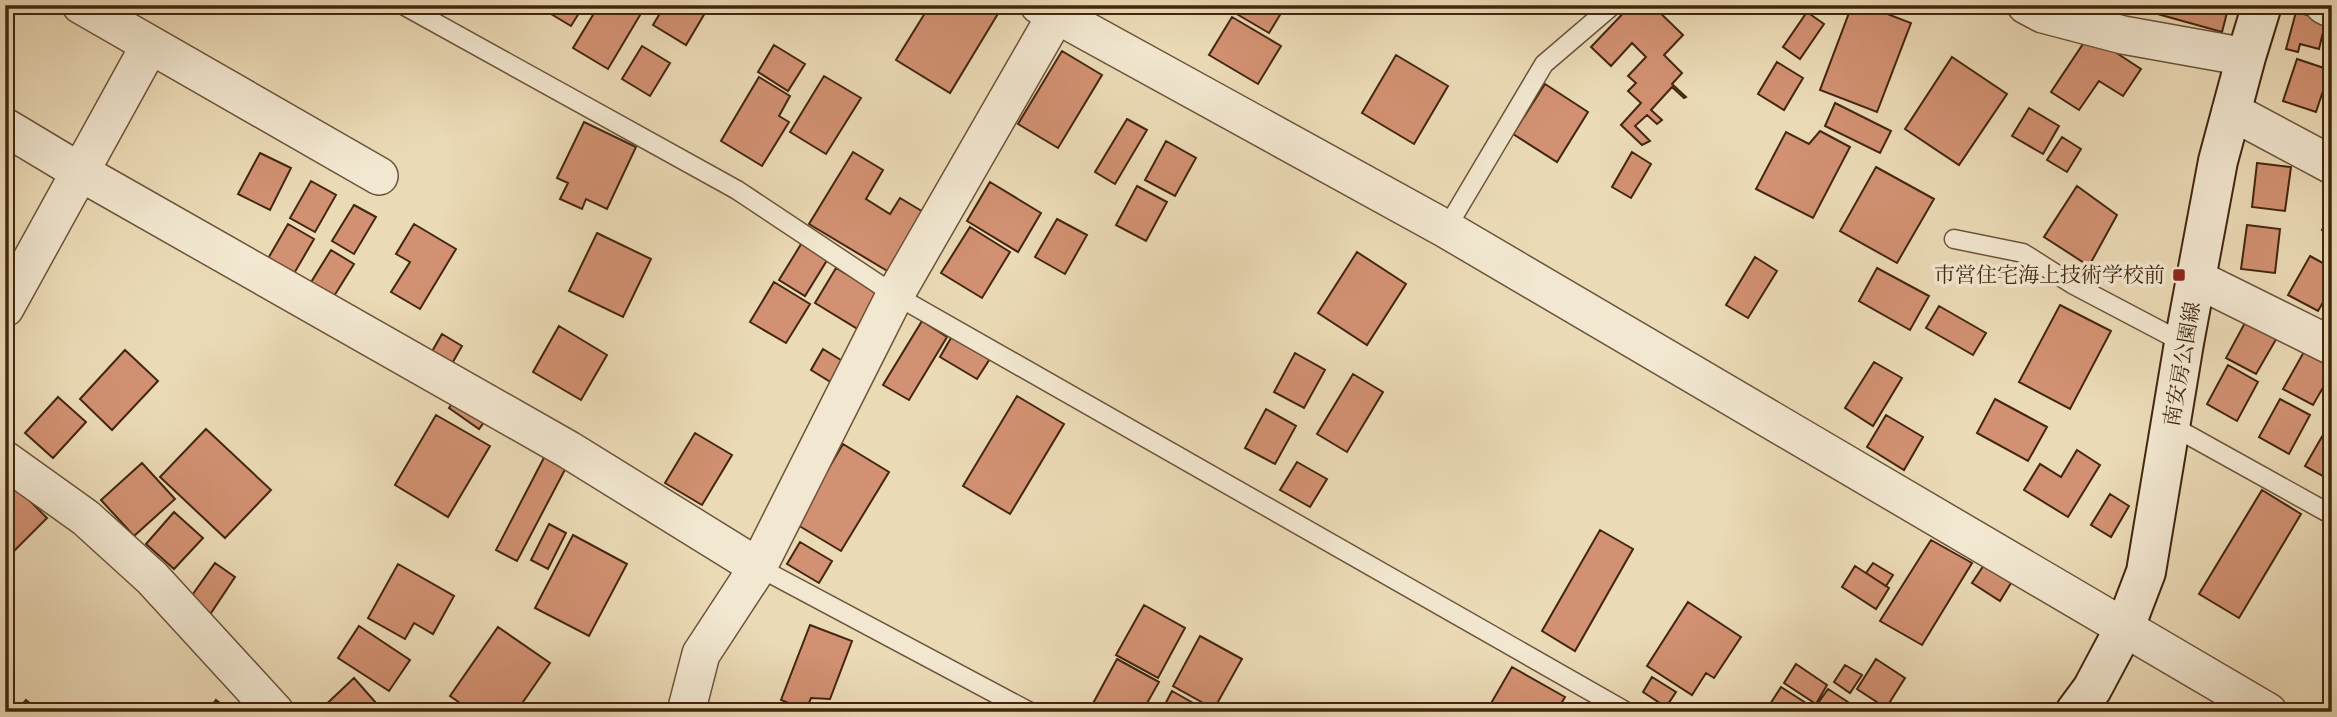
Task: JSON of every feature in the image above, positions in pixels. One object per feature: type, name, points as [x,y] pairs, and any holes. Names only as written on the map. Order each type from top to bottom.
[{"type":"main road","name":"南安房公園線","points":[[2075,712],[2092,689],[2125,627],[2146,572],[2218,161],[2262,5]]},
{"type":"street","points":[[81,5],[379,176]]},
{"type":"street","points":[[2026,5],[2043,14],[2123,34],[2246,57]]},
{"type":"street","points":[[2324,5],[2332,9]]},
{"type":"street","points":[[687,712],[701,654],[758,567],[894,295],[1047,10],[1446,229],[2268,712]]},
{"type":"street","points":[[5,308],[150,45]]},
{"type":"street","points":[[2231,111],[2332,165]]},
{"type":"street","points":[[5,127],[569,450],[758,567]]},
{"type":"street","points":[[2197,279],[2332,346]]},
{"type":"street","points":[[5,460],[86,518],[152,578],[275,712]]},
{"type":"lane","points":[[403,5],[737,190],[894,295],[1627,712]]},
{"type":"lane","points":[[1446,229],[1544,64],[1613,5]]},
{"type":"lane","points":[[1954,239],[2023,253],[2072,284],[2184,343]]},
{"type":"lane","points":[[2172,426],[2332,515]]},
{"type":"lane","points":[[758,567],[1030,712]]},
{"type":"building","points":[[536,5],[584,5],[571,26]]},
{"type":"building","points":[[599,5],[646,5],[608,69],[573,48]]},
{"type":"building","points":[[665,5],[693,5],[705,13],[686,45],[653,25]]},
{"type":"building","points":[[930,5],[1002,7],[950,93],[896,60]]},
{"type":"building","points":[[1240,5],[1286,5],[1269,33],[1235,13]]},
{"type":"building","points":[[1631,5],[1652,5],[1683,35],[1664,55],[1682,73],[1672,84],[1686,97],[1672,87],[1651,110],[1662,120],[1657,124],[1647,115],[1635,126],[1650,141],[1642,145],[1621,125],[1641,103],[1628,91],[1636,83],[1628,76],[1646,57],[1632,43],[1611,66],[1591,47]]},
{"type":"building","points":[[1852,5],[1864,5],[1911,23],[1877,112],[1820,90]]},
{"type":"building","points":[[2156,5],[2229,5],[2222,32],[2154,13]]},
{"type":"building","points":[[1807,12],[1824,24],[1800,59],[1783,47]]},
{"type":"building","points":[[2296,12],[2326,20],[2319,49],[2300,44],[2298,52],[2286,49]]},
{"type":"building","points":[[1232,17],[1281,46],[1258,84],[1209,55]]},
{"type":"building","points":[[2089,35],[2141,69],[2123,96],[2099,81],[2079,110],[2051,92]]},
{"type":"building","points":[[774,45],[805,64],[788,91],[758,72]]},
{"type":"building","points":[[642,46],[670,63],[650,96],[622,79]]},
{"type":"building","points":[[1062,51],[1102,75],[1058,148],[1018,124]]},
{"type":"building","points":[[1396,55],[1448,86],[1414,144],[1362,113]]},
{"type":"building","points":[[1952,57],[2007,94],[1959,165],[1905,129]]},
{"type":"building","points":[[2297,59],[2330,70],[2316,112],[2283,101]]},
{"type":"building","points":[[1777,62],[1803,78],[1784,110],[1758,94]]},
{"type":"building","points":[[824,76],[861,98],[826,154],[790,132]]},
{"type":"building","points":[[759,77],[790,96],[779,116],[789,122],[762,166],[721,141]]},
{"type":"building","points":[[1545,84],[1588,112],[1557,162],[1513,134]]},
{"type":"building","points":[[1835,103],[1891,131],[1880,153],[1825,126]]},
{"type":"building","points":[[2029,108],[2059,126],[2043,154],[2012,136]]},
{"type":"building","points":[[1127,119],[1147,130],[1115,184],[1095,172]]},
{"type":"building","points":[[584,122],[636,147],[607,209],[586,199],[582,209],[560,199],[568,183],[557,178]]},
{"type":"building","points":[[1820,131],[1850,147],[1813,218],[1756,189],[1786,132],[1809,144]]},
{"type":"building","points":[[2062,137],[2081,149],[2067,172],[2047,160]]},
{"type":"building","points":[[1166,141],[1196,158],[1175,196],[1145,180]]},
{"type":"building","points":[[853,152],[883,170],[866,199],[890,214],[900,198],[925,213],[889,272],[809,224]]},
{"type":"building","points":[[1632,152],[1651,164],[1631,198],[1612,187]]},
{"type":"building","points":[[260,153],[291,168],[270,210],[238,194]]},
{"type":"building","points":[[2257,163],[2291,167],[2285,211],[2252,207]]},
{"type":"building","points":[[1876,167],[1934,199],[1897,263],[1840,231]]},
{"type":"building","points":[[311,181],[336,195],[315,232],[290,218]]},
{"type":"building","points":[[990,182],[1041,213],[1018,252],[967,221]]},
{"type":"building","points":[[1137,186],[1167,202],[1146,241],[1116,225]]},
{"type":"building","points":[[2077,186],[2117,215],[2089,266],[2044,237]]},
{"type":"building","points":[[354,205],[376,217],[354,254],[332,241]]},
{"type":"building","points":[[2332,213],[2332,236],[2322,230]]},
{"type":"building","points":[[1057,219],[1087,235],[1065,274],[1035,257]]},
{"type":"building","points":[[288,224],[314,239],[292,277],[266,262]]},
{"type":"building","points":[[414,224],[456,249],[420,309],[391,292],[410,262],[396,254]]},
{"type":"building","points":[[2247,225],[2280,229],[2275,273],[2241,269]]},
{"type":"building","points":[[970,227],[1010,252],[982,298],[941,273]]},
{"type":"building","points":[[597,233],[651,259],[623,317],[569,291]]},
{"type":"building","points":[[803,241],[829,257],[805,296],[779,280]]},
{"type":"building","points":[[331,250],[354,264],[331,301],[308,287]]},
{"type":"building","points":[[1357,252],[1406,284],[1367,345],[1318,313]]},
{"type":"building","points":[[2310,256],[2332,268],[2332,287],[2318,311],[2288,295]]},
{"type":"building","points":[[1755,257],[1777,271],[1748,318],[1726,305]]},
{"type":"building","points":[[836,268],[882,295],[861,331],[815,303]]},
{"type":"building","points":[[1877,268],[1929,296],[1910,330],[1859,301]]},
{"type":"building","points":[[774,282],[810,304],[786,343],[750,322]]},
{"type":"building","points":[[2060,305],[2111,331],[2070,409],[2019,382]]},
{"type":"building","points":[[1939,306],[1986,333],[1973,355],[1926,328]]},
{"type":"building","points":[[2247,319],[2278,336],[2256,374],[2226,358]]},
{"type":"building","points":[[922,321],[947,337],[909,400],[883,385]]},
{"type":"building","points":[[559,326],[607,355],[581,400],[533,372]]},
{"type":"building","points":[[955,331],[993,354],[977,379],[940,357]]},
{"type":"building","points":[[442,334],[462,346],[450,367],[430,355]]},
{"type":"building","points":[[823,349],[854,368],[842,389],[811,370]]},
{"type":"building","points":[[125,350],[158,381],[112,430],[80,399]]},
{"type":"building","points":[[2305,350],[2332,365],[2332,372],[2313,405],[2283,389]]},
{"type":"building","points":[[1295,353],[1325,370],[1304,408],[1274,392]]},
{"type":"building","points":[[1874,362],[1902,378],[1873,426],[1845,408]]},
{"type":"building","points":[[2228,365],[2258,382],[2237,421],[2207,404]]},
{"type":"building","points":[[1353,374],[1383,392],[1347,452],[1317,434]]},
{"type":"building","points":[[460,392],[490,414],[479,429],[449,408]]},
{"type":"building","points":[[1017,396],[1064,424],[1010,514],[963,486]]},
{"type":"building","points":[[58,397],[86,422],[53,458],[25,433]]},
{"type":"building","points":[[1995,399],[2047,427],[2028,461],[1977,433]]},
{"type":"building","points":[[2280,399],[2310,415],[2289,454],[2259,437]]},
{"type":"building","points":[[1266,409],[1296,426],[1275,464],[1245,448]]},
{"type":"building","points":[[436,415],[490,446],[448,517],[395,485]]},
{"type":"building","points":[[1886,415],[1923,437],[1904,470],[1867,447]]},
{"type":"building","points":[[2327,428],[2332,431],[2332,481],[2305,466]]},
{"type":"building","points":[[206,429],[271,490],[225,538],[160,477]]},
{"type":"building","points":[[695,433],[732,455],[702,505],[665,483]]},
{"type":"building","points":[[843,444],[889,472],[841,551],[796,524]]},
{"type":"building","points":[[548,450],[569,462],[517,561],[496,550]]},
{"type":"building","points":[[2077,450],[2100,465],[2068,517],[2024,490],[2040,464],[2061,477]]},
{"type":"building","points":[[1297,462],[1327,479],[1310,507],[1280,490]]},
{"type":"building","points":[[142,463],[175,499],[134,536],[101,500]]},
{"type":"building","points":[[15,486],[47,518],[11,554],[5,548],[5,496]]},
{"type":"building","points":[[2262,490],[2301,514],[2239,618],[2199,594]]},
{"type":"building","points":[[2110,494],[2129,506],[2111,537],[2091,525]]},
{"type":"building","points":[[174,512],[203,538],[174,569],[146,544]]},
{"type":"building","points":[[549,524],[566,533],[548,569],[531,560]]},
{"type":"building","points":[[1600,530],[1633,549],[1575,651],[1542,631]]},
{"type":"building","points":[[573,535],[627,564],[589,636],[535,608]]},
{"type":"building","points":[[1931,540],[1972,563],[1922,645],[1880,621]]},
{"type":"building","points":[[800,542],[832,561],[819,583],[787,564]]},
{"type":"building","points":[[215,563],[235,577],[209,616],[188,601]]},
{"type":"building","points":[[1873,563],[1893,575],[1886,586],[1866,573]]},
{"type":"building","points":[[398,564],[454,596],[433,634],[414,623],[405,639],[368,618]]},
{"type":"building","points":[[1984,565],[2011,583],[2000,601],[1972,583]]},
{"type":"building","points":[[1855,566],[1889,588],[1876,609],[1842,587]]},
{"type":"building","points":[[1688,602],[1741,637],[1714,678],[1706,673],[1692,695],[1647,666]]},
{"type":"building","points":[[1144,605],[1185,628],[1158,678],[1116,655]]},
{"type":"building","points":[[810,625],[852,641],[830,699],[811,698],[806,710],[781,700]]},
{"type":"building","points":[[359,626],[410,660],[389,691],[338,658]]},
{"type":"building","points":[[498,627],[550,663],[516,712],[473,712],[450,696]]},
{"type":"building","points":[[1200,636],[1242,659],[1214,709],[1173,686]]},
{"type":"building","points":[[1117,659],[1159,682],[1142,712],[1095,712],[1090,709]]},
{"type":"building","points":[[1876,659],[1905,678],[1886,708],[1857,689]]},
{"type":"building","points":[[1796,664],[1827,685],[1816,704],[1784,683]]},
{"type":"building","points":[[1845,665],[1862,675],[1850,693],[1834,682]]},
{"type":"building","points":[[1512,667],[1565,697],[1556,712],[1486,712]]},
{"type":"building","points":[[1652,677],[1676,692],[1666,707],[1643,692]]},
{"type":"building","points":[[354,678],[384,712],[318,712]]},
{"type":"building","points":[[1781,687],[1820,712],[1765,712]]},
{"type":"building","points":[[1828,689],[1851,704],[1847,712],[1824,712],[1816,706]]},
{"type":"building","points":[[1172,691],[1209,712],[1161,712]]},
{"type":"building","points":[[26,700],[41,712],[16,712]]},
{"type":"building","points":[[216,700],[232,712],[207,712]]},
{"type":"place","name":"市営住宅海上技術学校前","points":[[2179,275]]}]
